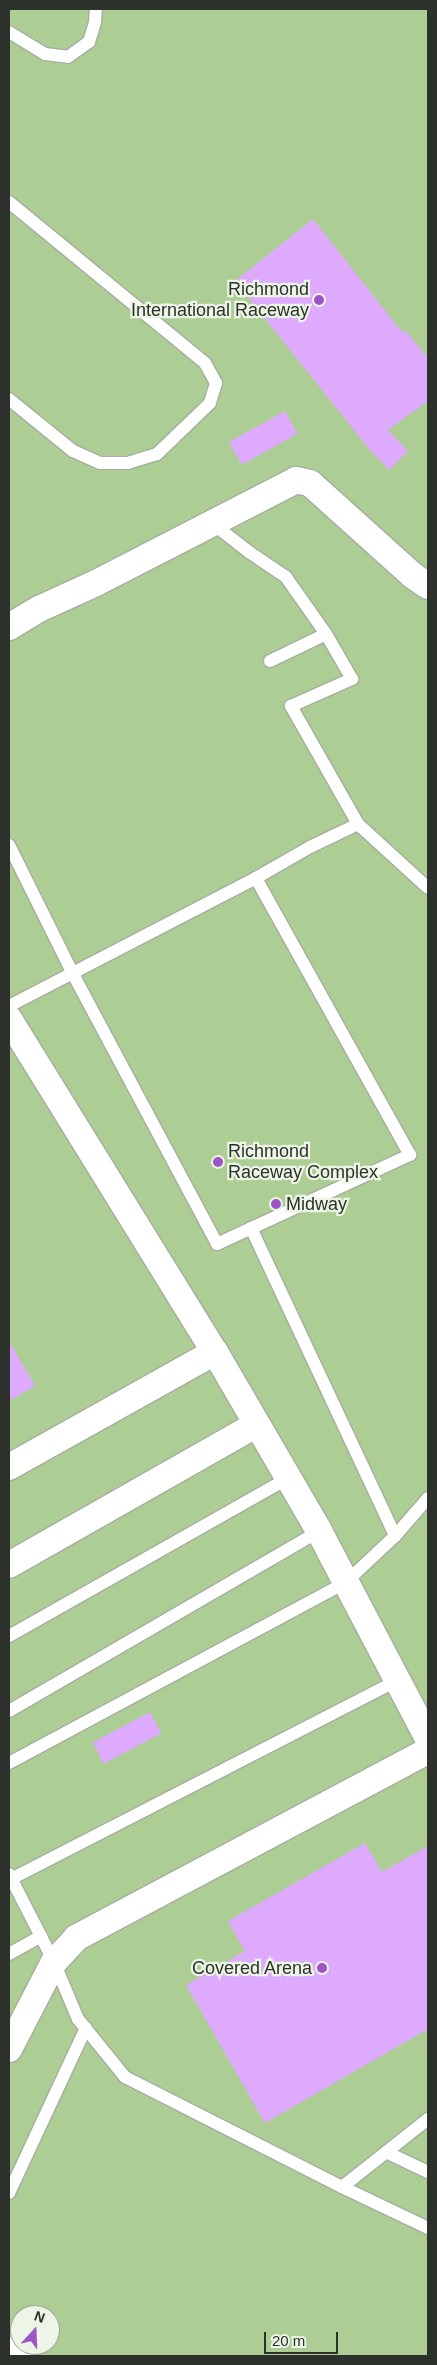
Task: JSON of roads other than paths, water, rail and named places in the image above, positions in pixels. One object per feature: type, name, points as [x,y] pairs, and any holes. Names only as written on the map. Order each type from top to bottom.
[{"type":"street","points":[[9,627],[39,609],[96,583],[296,480],[310,483],[412,575],[428,586]]},
{"type":"street","points":[[9,1019],[258,1424],[319,1531],[428,1738]]},
{"type":"street","points":[[9,1467],[215,1352]]},
{"type":"street","points":[[9,1565],[258,1424]]},
{"type":"street","points":[[9,2049],[14,2027],[54,1962],[76,1938],[428,1751]]},
{"type":"street","points":[[9,2350],[23,2356]]},
{"type":"lane","points":[[9,32],[45,54],[68,56],[89,42],[95,22],[96,9]]},
{"type":"lane","points":[[9,202],[205,363],[216,383],[210,403],[157,454],[128,463],[100,463],[73,451],[9,399]]},
{"type":"lane","points":[[212,523],[249,552],[286,577],[326,634],[352,680],[291,706],[358,824],[428,888]]},
{"type":"lane","points":[[270,661],[326,634]]},
{"type":"lane","points":[[9,1006],[256,878],[310,847],[358,824]]},
{"type":"lane","points":[[9,845],[73,974],[217,1244],[410,1155],[256,878]]},
{"type":"lane","points":[[251,1228],[395,1536]]},
{"type":"lane","points":[[9,1636],[288,1478]]},
{"type":"lane","points":[[9,1763],[346,1582],[395,1536],[428,1498]]},
{"type":"lane","points":[[9,1711],[319,1531]]},
{"type":"lane","points":[[398,1680],[10,1878],[54,1962],[78,2019],[125,2077],[342,2187],[428,2228]]},
{"type":"lane","points":[[9,1954],[41,1936]]},
{"type":"lane","points":[[9,2193],[86,2028]]},
{"type":"lane","points":[[342,2187],[428,2118]]},
{"type":"lane","points":[[386,2152],[428,2172]]},
{"type":"place","name":"Richmond International Raceway","points":[[319,300]]},
{"type":"place","name":"Richmond Raceway Complex","points":[[218,1162]]},
{"type":"place","name":"Midway","points":[[276,1204]]},
{"type":"place","name":"Covered Arena","points":[[322,1968]]}]
